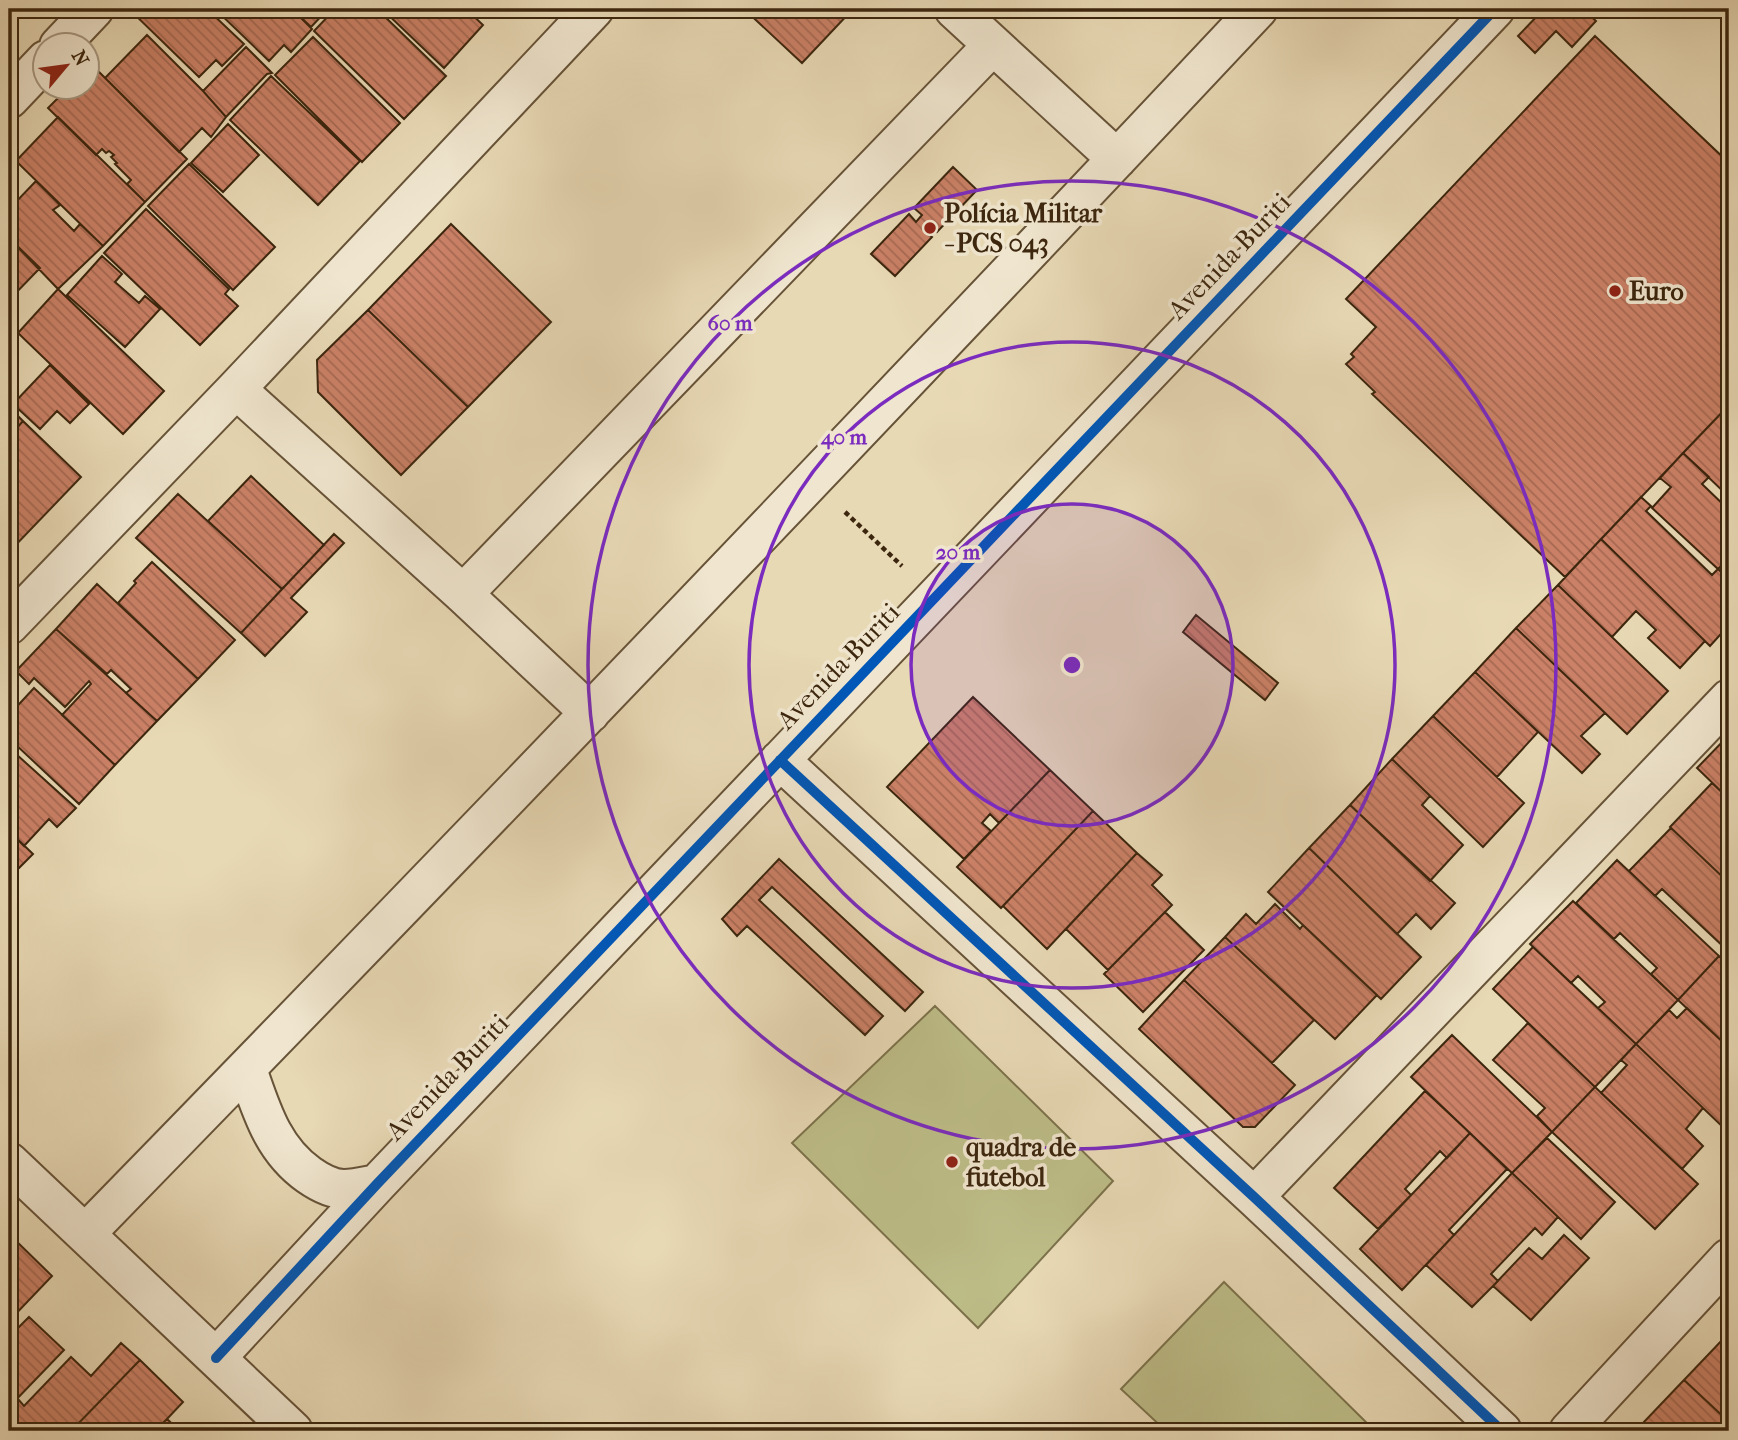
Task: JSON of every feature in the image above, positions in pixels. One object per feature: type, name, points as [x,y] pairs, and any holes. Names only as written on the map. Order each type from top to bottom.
[{"type":"street","points":[[72,32],[94,9]]},
{"type":"street","points":[[9,625],[594,9]]},
{"type":"street","points":[[954,9],[1117,159]]},
{"type":"street","points":[[85,1234],[590,713],[1258,9]]},
{"type":"street","name":"Avenida Buriti","points":[[216,1358],[377,1184],[1495,9]]},
{"type":"street","points":[[463,594],[993,45]]},
{"type":"street","points":[[9,99],[32,75]]},
{"type":"street","points":[[236,388],[590,713]]},
{"type":"street","points":[[1254,1197],[1729,699]]},
{"type":"street","points":[[780,760],[1254,1197],[1502,1431]]},
{"type":"street","points":[[247,1069],[262,1114],[276,1141],[298,1167],[321,1183],[343,1189],[377,1184]]},
{"type":"street","points":[[9,1162],[293,1431]]},
{"type":"street","points":[[1569,1431],[1729,1258]]},
{"type":"path","points":[[811,480],[936,597]]},
{"type":"green space","name":"quadra de futebol","points":[[935,1006],[1113,1181],[978,1328],[792,1143]]},
{"type":"green space","points":[[1224,1282],[1375,1431],[1166,1431],[1121,1389]]},
{"type":"building","points":[[136,9],[207,9],[244,44],[222,66],[216,60],[199,77],[133,13]]},
{"type":"building","points":[[215,9],[292,9],[312,29],[291,52],[284,45],[269,61]]},
{"type":"building","points":[[292,9],[328,9],[311,27]]},
{"type":"building","points":[[335,9],[377,9],[446,76],[404,119],[314,31]]},
{"type":"building","points":[[382,9],[466,9],[483,25],[444,68]]},
{"type":"building","points":[[744,9],[853,9],[802,63]]},
{"type":"building","points":[[1554,9],[1583,9],[1596,21],[1572,47],[1556,31],[1535,53],[1518,36],[1540,13],[1545,18]]},
{"type":"building","points":[[147,35],[226,117],[211,137],[202,128],[179,152],[105,78]]},
{"type":"building","points":[[1595,36],[1729,163],[1729,405],[1565,577],[1372,394],[1375,392],[1346,364],[1354,357],[1351,354],[1376,327],[1346,299]]},
{"type":"building","points":[[313,37],[400,123],[362,162],[275,75]]},
{"type":"building","points":[[246,47],[272,73],[267,74],[226,117],[203,91]]},
{"type":"building","points":[[102,75],[187,159],[145,202],[127,184],[131,180],[115,164],[117,163],[111,157],[114,155],[102,149],[96,155],[48,108],[54,102],[102,102]]},
{"type":"building","points":[[271,76],[360,161],[318,205],[230,120]]},
{"type":"building","points":[[58,117],[145,202],[103,246],[16,161]]},
{"type":"building","points":[[228,124],[259,155],[223,192],[191,163]]},
{"type":"building","points":[[189,164],[275,247],[233,290],[148,206]]},
{"type":"building","points":[[953,167],[977,190],[937,232],[929,222],[923,229],[932,237],[895,276],[871,254],[909,214],[916,222],[922,215],[914,208]]},
{"type":"building","points":[[36,181],[60,205],[53,210],[74,231],[80,224],[103,246],[58,289],[9,238],[9,200],[14,204]]},
{"type":"building","points":[[146,209],[229,289],[225,294],[238,306],[200,345],[104,253]]},
{"type":"building","points":[[451,224],[551,322],[468,407],[368,310]]},
{"type":"building","points":[[9,238],[40,268],[9,300]]},
{"type":"building","points":[[102,256],[122,274],[115,282],[139,303],[145,296],[160,309],[125,347],[67,295]]},
{"type":"building","points":[[58,289],[164,391],[123,434],[18,333]]},
{"type":"building","points":[[368,310],[468,407],[401,475],[318,392],[317,360]]},
{"type":"building","points":[[50,365],[89,404],[70,423],[57,411],[40,429],[13,404]]},
{"type":"building","points":[[9,407],[23,421],[9,437]]},
{"type":"building","points":[[1726,408],[1729,412],[1729,497],[1683,453]]},
{"type":"building","points":[[23,421],[81,477],[9,552],[9,437]]},
{"type":"building","points":[[1683,453],[1709,477],[1702,484],[1729,510],[1729,558],[1718,569],[1652,508],[1671,487],[1660,478]]},
{"type":"building","points":[[251,476],[324,545],[282,589],[208,521]]},
{"type":"building","points":[[178,494],[282,589],[241,633],[136,538]]},
{"type":"building","points":[[1641,497],[1651,506],[1646,511],[1712,575],[1718,569],[1729,579],[1729,625],[1710,646],[1601,539]]},
{"type":"building","points":[[334,534],[344,543],[291,598],[307,612],[265,656],[241,633]]},
{"type":"building","points":[[1601,539],[1705,641],[1680,668],[1648,638],[1656,630],[1636,611],[1612,637],[1558,585]]},
{"type":"building","points":[[152,562],[235,640],[198,679],[118,603]]},
{"type":"building","points":[[97,584],[198,679],[157,721],[126,693],[131,689],[111,670],[107,674],[56,629]]},
{"type":"building","points":[[1558,585],[1668,691],[1627,734],[1516,628]]},
{"type":"building","points":[[1196,615],[1278,683],[1265,700],[1183,632]]},
{"type":"building","points":[[1516,628],[1605,713],[1581,736],[1600,754],[1582,773],[1475,672]]},
{"type":"building","points":[[56,629],[157,721],[115,765],[62,715],[91,684],[89,681],[65,707],[34,678],[29,684],[16,671]]},
{"type":"building","points":[[1475,672],[1538,732],[1497,777],[1433,716]]},
{"type":"building","points":[[34,688],[115,765],[79,804],[14,743],[9,747],[9,715]]},
{"type":"building","points":[[973,697],[1050,770],[999,823],[990,814],[982,823],[991,831],[964,859],[887,787]]},
{"type":"building","points":[[1433,716],[1524,803],[1483,847],[1392,759]]},
{"type":"building","points":[[1729,735],[1729,799],[1697,768]]},
{"type":"building","points":[[16,754],[76,808],[57,827],[49,819],[24,846],[9,831],[9,762]]},
{"type":"building","points":[[1392,759],[1430,796],[1422,805],[1463,845],[1430,881],[1350,805]]},
{"type":"building","points":[[1050,770],[1093,811],[1001,908],[957,867]]},
{"type":"building","points":[[1712,783],[1729,799],[1729,883],[1670,827]]},
{"type":"building","points":[[1350,805],[1455,903],[1431,929],[1416,914],[1397,934],[1309,848]]},
{"type":"building","points":[[1093,811],[1137,853],[1047,949],[1003,906]]},
{"type":"building","points":[[1671,828],[1729,883],[1729,946],[1726,949],[1662,889],[1655,896],[1629,871]]},
{"type":"building","points":[[9,831],[33,854],[9,878]]},
{"type":"building","points":[[1309,848],[1421,957],[1381,999],[1268,892]]},
{"type":"building","points":[[1137,853],[1162,875],[1152,885],[1172,905],[1108,970],[1066,929]]},
{"type":"building","points":[[779,859],[923,992],[905,1011],[772,887],[759,900],[883,1016],[865,1035],[747,926],[737,936],[722,919]]},
{"type":"building","points":[[1617,860],[1719,956],[1678,1000],[1651,974],[1657,968],[1620,933],[1614,939],[1576,903]]},
{"type":"building","points":[[1573,901],[1678,1000],[1636,1044],[1598,1008],[1605,1002],[1578,976],[1571,983],[1530,944]]},
{"type":"building","points":[[1275,904],[1300,929],[1303,925],[1377,995],[1335,1039],[1225,937],[1246,914],[1256,924]]},
{"type":"building","points":[[1165,912],[1204,950],[1143,1012],[1104,974]]},
{"type":"building","points":[[1225,937],[1314,1020],[1272,1063],[1184,980]]},
{"type":"building","points":[[1533,947],[1636,1044],[1595,1087],[1493,989]]},
{"type":"building","points":[[1719,956],[1729,965],[1729,1048],[1678,1000]]},
{"type":"building","points":[[1184,980],[1295,1085],[1255,1127],[1243,1127],[1139,1029]]},
{"type":"building","points":[[1687,1008],[1729,1048],[1727,1131],[1636,1044],[1669,1010],[1677,1018]]},
{"type":"building","points":[[1528,1023],[1595,1087],[1552,1132],[1537,1116],[1545,1108],[1493,1060]]},
{"type":"building","points":[[1452,1035],[1552,1132],[1512,1173],[1411,1077]]},
{"type":"building","points":[[1636,1044],[1703,1108],[1686,1129],[1703,1146],[1682,1169],[1601,1093],[1627,1065],[1621,1060]]},
{"type":"building","points":[[1595,1087],[1698,1184],[1655,1229],[1552,1132]]},
{"type":"building","points":[[1425,1091],[1470,1133],[1447,1158],[1440,1151],[1405,1189],[1411,1195],[1378,1229],[1334,1188]]},
{"type":"building","points":[[1470,1133],[1507,1169],[1449,1230],[1454,1235],[1402,1290],[1360,1249]]},
{"type":"building","points":[[1547,1138],[1615,1202],[1581,1239],[1512,1173]]},
{"type":"building","points":[[1512,1173],[1558,1217],[1542,1235],[1535,1228],[1491,1274],[1498,1281],[1472,1307],[1426,1265]]},
{"type":"building","points":[[9,1234],[52,1276],[9,1321]]},
{"type":"building","points":[[1564,1235],[1589,1258],[1531,1320],[1493,1286],[1529,1248],[1542,1259]]},
{"type":"building","points":[[29,1317],[64,1350],[10,1406],[9,1337]]},
{"type":"building","points":[[1726,1336],[1729,1339],[1729,1422],[1684,1380]]},
{"type":"building","points":[[121,1343],[140,1360],[71,1431],[9,1431],[9,1408],[18,1399],[24,1406],[71,1357],[91,1376]]},
{"type":"building","points":[[140,1360],[183,1402],[167,1419],[155,1431],[71,1431]]},
{"type":"building","points":[[1684,1380],[1729,1422],[1729,1431],[1652,1431],[1643,1423]]},
{"type":"building","points":[[167,1419],[180,1431],[155,1431]]},
{"type":"cycle path","points":[[216,1358],[377,1184],[1495,9]]},
{"type":"cycle path","points":[[780,760],[1254,1197],[1502,1431]]},
{"type":"place","name":"Polícia Militar - PCS 043","points":[[930,228]]},
{"type":"place","name":"Euro","points":[[1615,291]]},
{"type":"place","name":"quadra de futebol","points":[[952,1162]]}]
